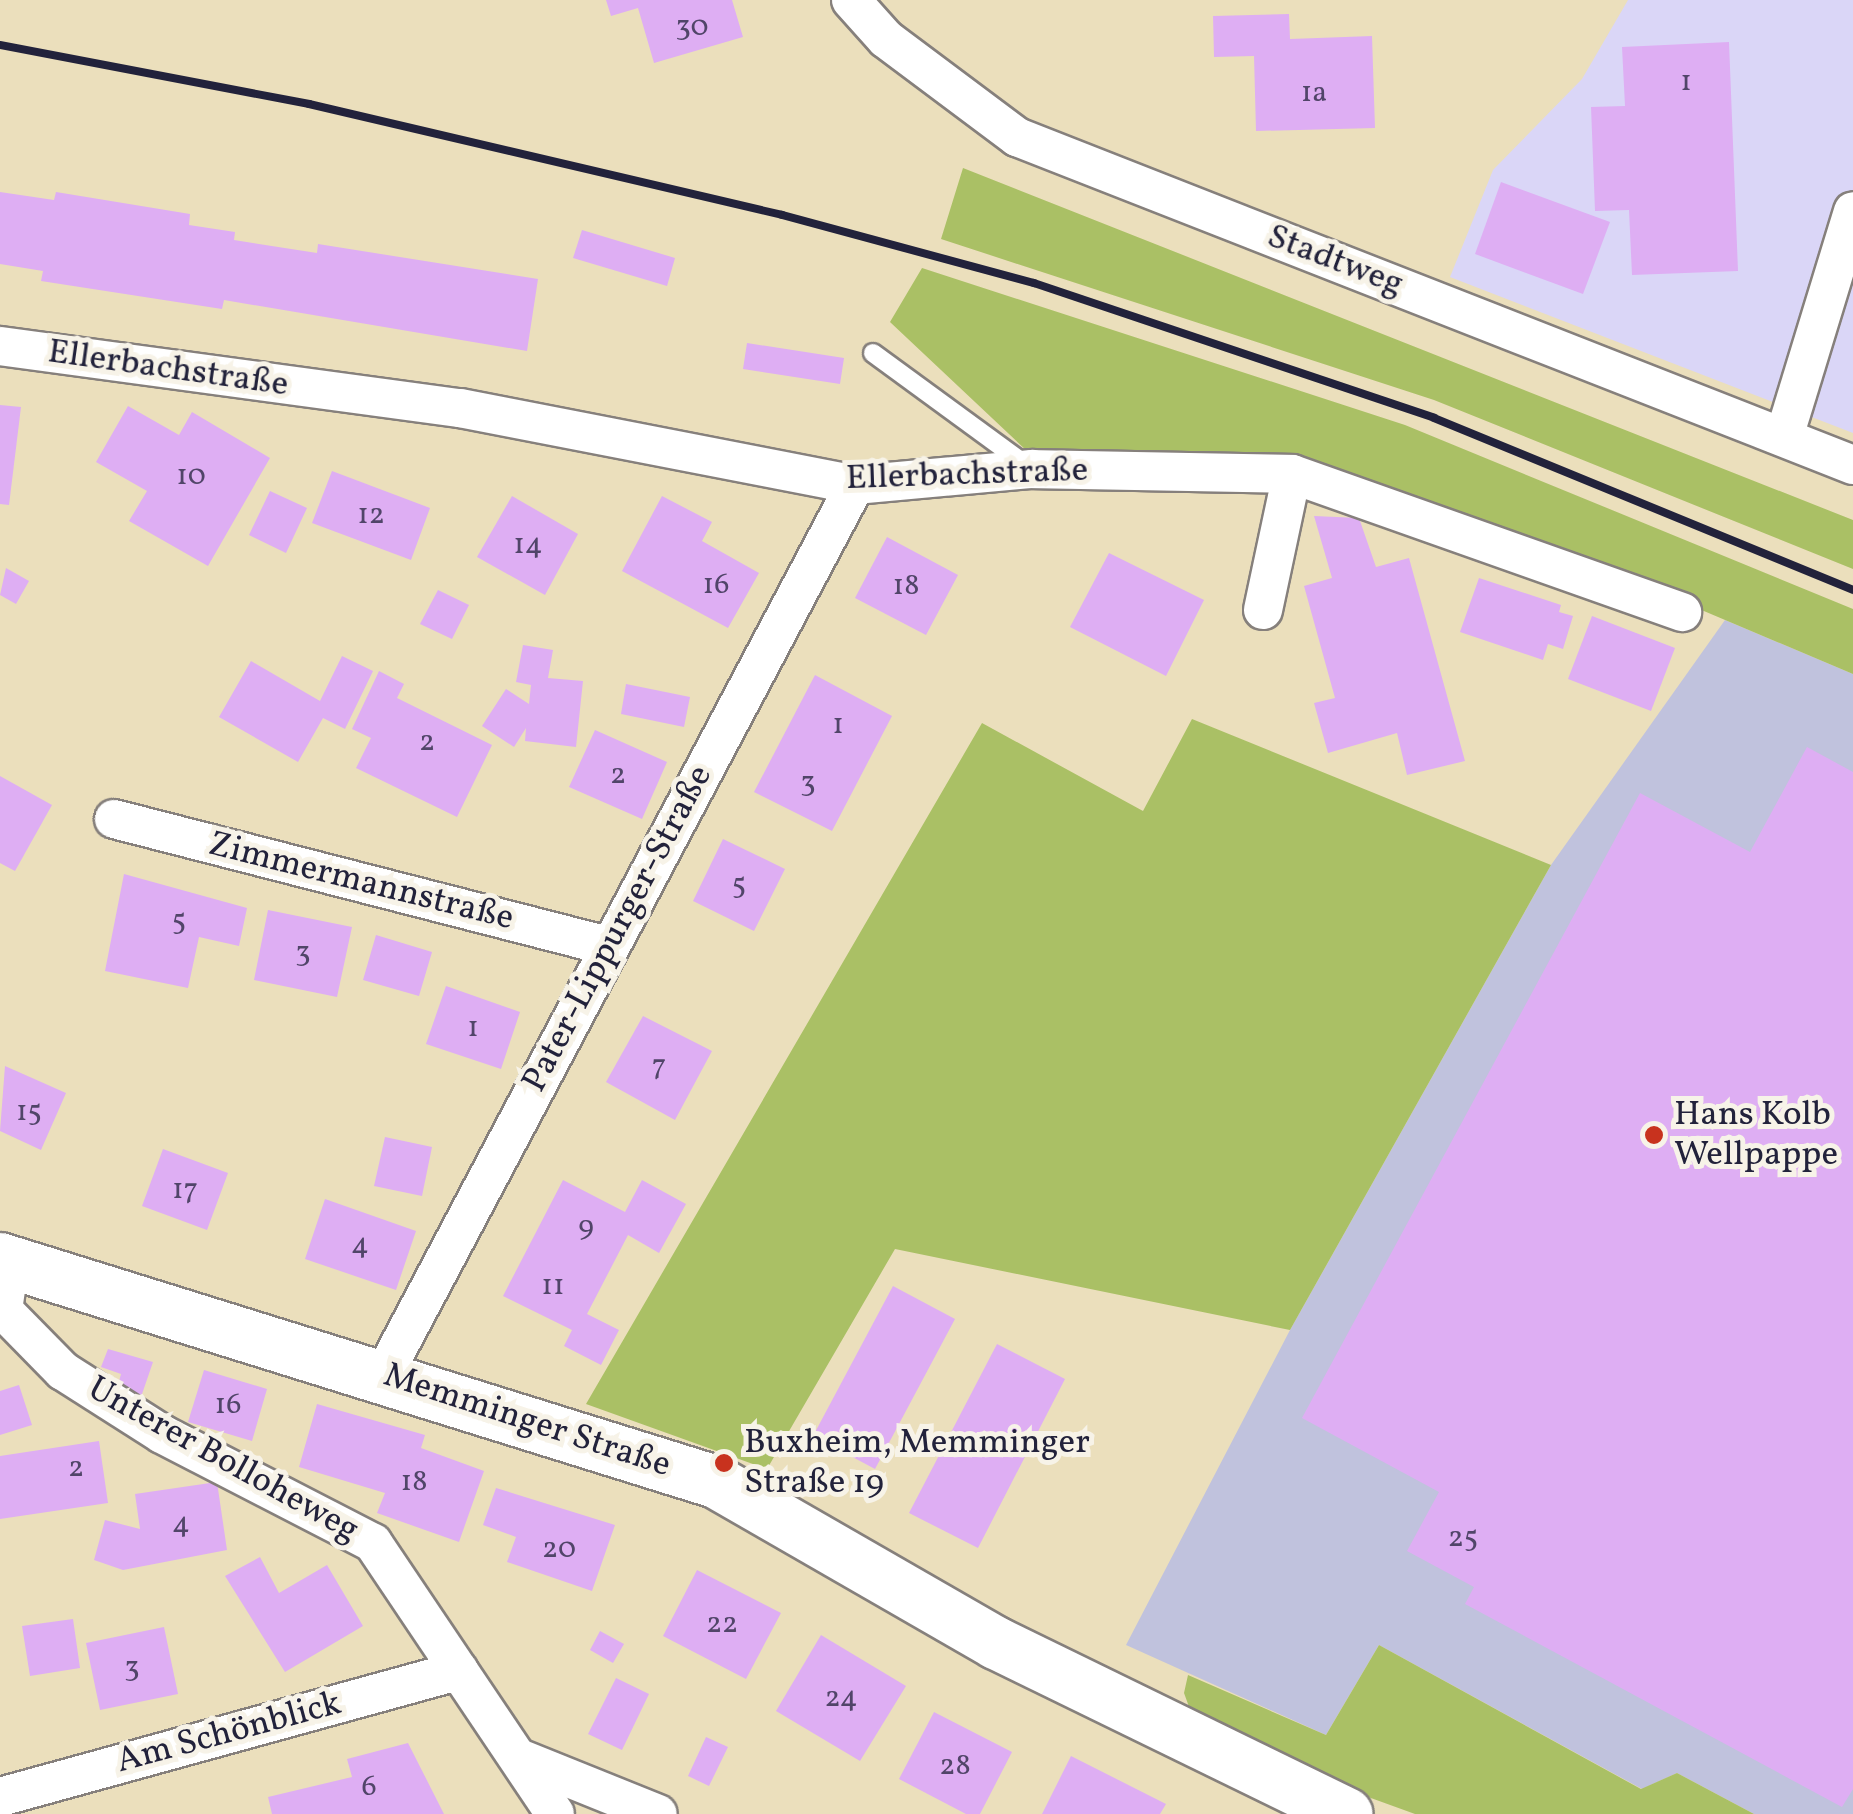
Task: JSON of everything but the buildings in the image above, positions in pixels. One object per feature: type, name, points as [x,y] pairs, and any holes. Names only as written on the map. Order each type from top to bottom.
[{"type":"street","name":"Stadtweg","points":[[851,0],[886,39],[1017,137],[1853,466]]},
{"type":"street","points":[[1784,436],[1830,303],[1853,211]]},
{"type":"street","name":"Ellerbachstraße","points":[[0,346],[460,408],[854,485],[1032,469],[1292,474],[1682,612]]},
{"type":"street","points":[[1263,610],[1292,474]]},
{"type":"street","name":"Pater-Lippurger-Straße","points":[[384,1374],[854,485]]},
{"type":"street","name":"Zimmermannstraße","points":[[114,819],[608,946]]},
{"type":"street","name":"Memminger Straße","points":[[5,1261],[384,1374],[748,1496],[996,1643],[1346,1814]]},
{"type":"street","name":"Unterer Bolloheweg","points":[[5,1261],[3,1310],[24,1338],[162,1434],[360,1531],[399,1577],[459,1671],[524,1760],[555,1814]]},
{"type":"street","name":"Am Schönblick","points":[[0,1797],[459,1671]]},
{"type":"street","points":[[524,1760],[658,1814]]},
{"type":"lane","points":[[873,353],[1032,469]]},
{"type":"shaded area","points":[[1628,0],[1853,0],[1853,433],[1450,277],[1493,170],[1582,79]]},
{"type":"shaded area","name":"Hans Kolb Wellpappe","points":[[1725,620],[1853,674],[1853,1814],[1754,1814],[1677,1773],[1642,1789],[1379,1645],[1326,1735],[1126,1645],[1290,1330],[1551,865]]},
{"type":"green space","points":[[963,168],[1853,520],[1853,569],[1434,400],[941,239]]},
{"type":"green space","points":[[922,268],[1405,425],[1853,609],[1853,674],[1574,556],[1294,457],[1028,452],[890,322]]},
{"type":"green space","points":[[1192,719],[1551,865],[1290,1330],[895,1249],[767,1469],[586,1404],[982,723],[1143,811]]},
{"type":"green space","points":[[1379,1645],[1641,1789],[1677,1773],[1754,1814],[1415,1814],[1324,1781],[1192,1715],[1184,1693],[1188,1675],[1326,1735]]},
{"type":"railway","points":[[0,45],[309,104],[782,215],[1034,283],[1434,418],[1853,590]]},
{"type":"place","name":"Hans Kolb Wellpappe","points":[[1654,1135]]},
{"type":"place","name":"Buxheim, Memminger Straße 19","points":[[724,1463]]}]
